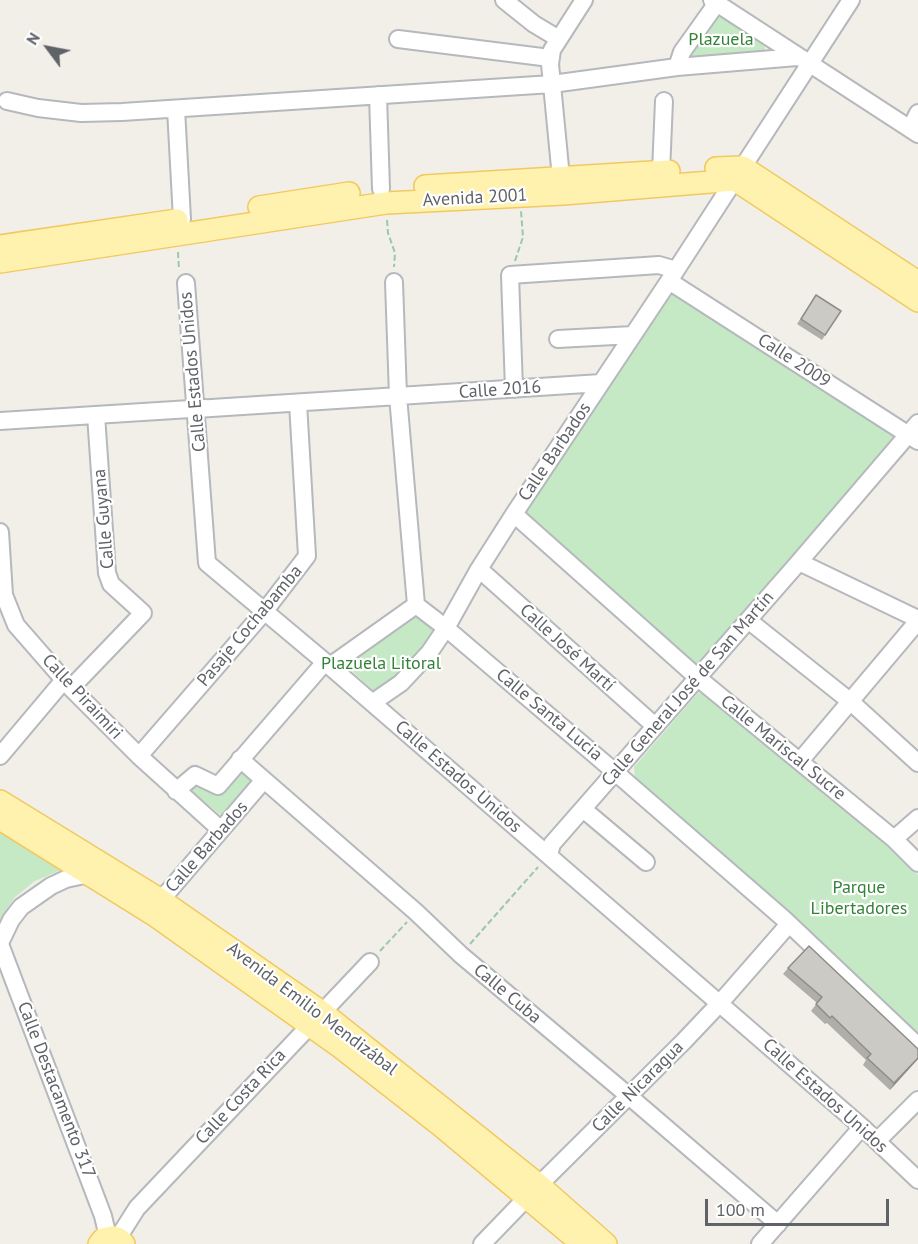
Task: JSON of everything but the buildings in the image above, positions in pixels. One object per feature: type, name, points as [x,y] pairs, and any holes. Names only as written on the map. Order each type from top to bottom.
[{"type":"main road","name":"Avenida 2001","points":[[384,196],[520,196],[562,187],[661,172],[739,174]]},
{"type":"main road","name":"Avenida 2001","points":[[0,262],[180,227],[384,196],[562,187],[739,174]]},
{"type":"main road","points":[[739,174],[918,282]]},
{"type":"main road","points":[[739,174],[918,301]]},
{"type":"main road","name":"Avenida 2001","points":[[0,246],[180,227]]},
{"type":"main road","name":"Avenida Emilio Mendizábal","points":[[0,801],[316,1018],[432,1118],[606,1244]]},
{"type":"main road","name":"Avenida Emilio Mendizábal","points":[[0,819],[93,867]]},
{"type":"main road","name":"Avenida Emilio Mendizábal","points":[[533,1190],[582,1244]]},
{"type":"street","points":[[504,0],[534,24],[559,39]]},
{"type":"street","points":[[562,187],[550,58],[552,50],[584,0]]},
{"type":"street","name":"Calle Barbados","points":[[372,703],[401,683],[429,653],[514,514],[739,174],[804,61],[851,0]]},
{"type":"street","points":[[677,67],[682,52],[716,1],[804,61],[914,131],[918,114]]},
{"type":"street","points":[[398,39],[550,58]]},
{"type":"street","points":[[7,101],[38,108],[81,113],[176,109],[552,84],[677,67],[804,61]]},
{"type":"street","points":[[378,94],[384,196]]},
{"type":"street","points":[[661,172],[664,101]]},
{"type":"street","points":[[176,109],[180,227]]},
{"type":"street","points":[[514,388],[510,275],[659,265],[673,275]]},
{"type":"street","name":"Calle 2009","points":[[673,275],[915,433]]},
{"type":"street","points":[[394,282],[398,396],[416,605]]},
{"type":"street","name":"Calle Estados Unidos","points":[[186,283],[207,563],[328,664],[720,1003],[862,1127],[918,1180]]},
{"type":"street","points":[[558,339],[633,335]]},
{"type":"street","name":"Calle 2016","points":[[0,421],[601,383]]},
{"type":"street","name":"Calle 2016","points":[[196,409],[398,396]]},
{"type":"street","name":"Pasaje Cochabamba","points":[[139,756],[264,612],[308,556],[298,403]]},
{"type":"street","name":"Calle Guyana","points":[[0,756],[67,684],[143,613],[111,584],[107,573],[96,415]]},
{"type":"street","name":"Calle General José de San Martín","points":[[549,855],[552,844],[582,808],[915,433]]},
{"type":"street","name":"Calle Mariscal Sucre","points":[[514,514],[698,678],[894,839],[918,863]]},
{"type":"street","name":"Calle Piraimiri","points":[[0,532],[4,595],[16,625],[67,684],[139,756],[221,830]]},
{"type":"street","points":[[799,562],[918,620],[800,761]]},
{"type":"street","name":"Calle José Martí","points":[[479,569],[655,726]]},
{"type":"street","name":"Calle Barbados","points":[[176,791],[195,775],[218,786],[328,664],[416,605]]},
{"type":"street","name":"Calle Santa Lucia","points":[[416,605],[615,772],[789,924],[918,1046]]},
{"type":"street","points":[[748,620],[851,702],[918,763]]},
{"type":"street","name":"Calle Cuba","points":[[240,759],[416,912],[460,955],[630,1096],[777,1224]]},
{"type":"street","name":"Calle Barbados","points":[[158,908],[263,781]]},
{"type":"street","points":[[582,808],[646,862]]},
{"type":"street","points":[[894,839],[918,818]]},
{"type":"street","points":[[0,944],[11,920],[21,907],[51,886],[93,867]]},
{"type":"street","name":"Calle Nicaragua","points":[[482,1244],[720,1003],[789,924]]},
{"type":"street","name":"Calle Destacamento 317","points":[[0,944],[5,977],[112,1241]]},
{"type":"street","name":"Calle Costa Rica","points":[[112,1241],[137,1208],[370,962]]},
{"type":"street","points":[[877,1141],[918,1100]]},
{"type":"street","points":[[760,1244],[862,1127]]},
{"type":"path","points":[[384,196],[388,233],[394,254],[394,282]]},
{"type":"path","points":[[510,275],[523,237],[520,196]]},
{"type":"path","points":[[180,227],[179,275],[186,283]]},
{"type":"path","points":[[460,955],[549,855]]},
{"type":"path","points":[[370,962],[416,912]]},
{"type":"green space","name":"Plazuela","points":[[715,14],[721,15],[763,44],[764,54],[693,61],[689,54]]},
{"type":"green space","points":[[676,291],[897,437],[696,668],[528,519],[524,512],[585,423],[668,294]]},
{"type":"green space","name":"Plazuela Litoral","points":[[415,614],[435,628],[437,634],[408,670],[375,692],[354,673],[348,662]]},
{"type":"green space","name":"Parque Libertadores","points":[[698,693],[708,694],[886,843],[918,875],[918,1037],[798,920],[635,779],[634,767]]},
{"type":"green space","points":[[240,770],[248,776],[252,784],[223,817],[188,788],[196,780]]},
{"type":"green space","points":[[0,828],[61,870],[35,881],[15,897],[0,919]]}]
